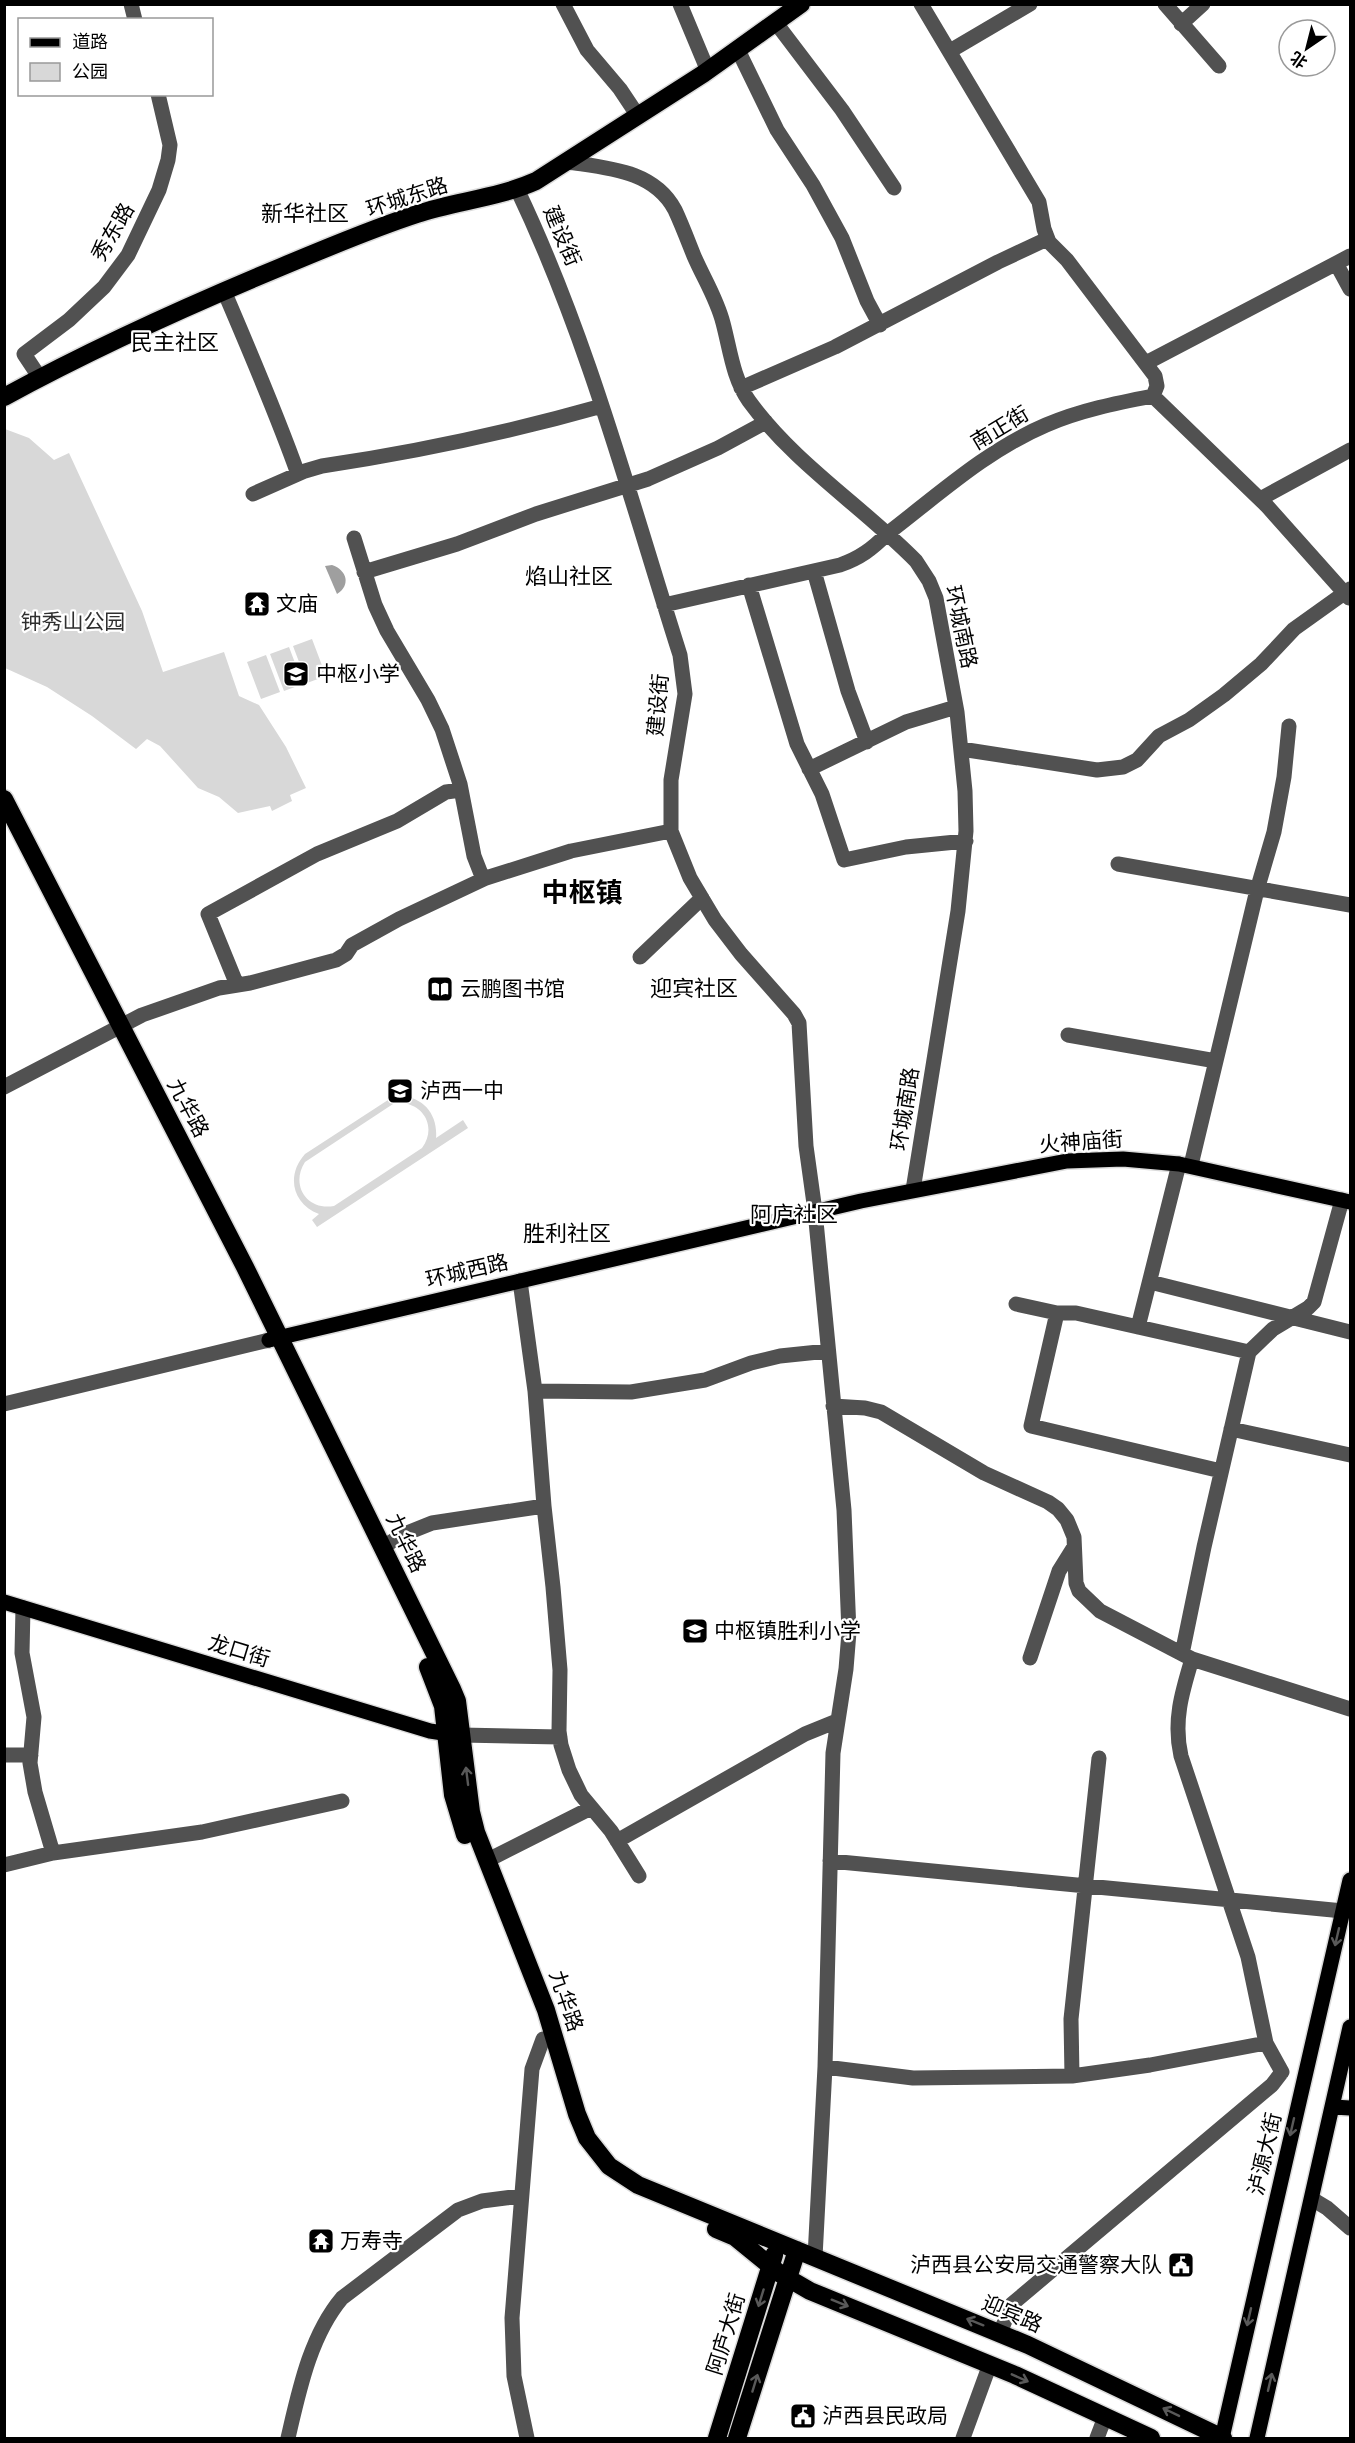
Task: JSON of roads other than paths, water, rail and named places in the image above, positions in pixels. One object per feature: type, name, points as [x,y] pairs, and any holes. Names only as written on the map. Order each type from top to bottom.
[{"type":"highway","name":"环城东路","points":[[4,397],[110,342],[321,250],[418,214],[517,189],[536,181],[708,71],[801,4]]},
{"type":"highway","name":"九华路","points":[[4,799],[113,1025]]},
{"type":"highway","name":"九华路","points":[[4,824],[113,1025],[383,1547],[457,1701],[453,1795],[466,1836],[513,1954],[577,2144],[592,2165],[633,2196],[735,2237],[771,2266]]},
{"type":"highway","name":"九华路","points":[[274,1338],[436,1685],[454,1734],[476,1832],[546,2010],[577,2114],[594,2148],[609,2166],[638,2185],[778,2242]]},
{"type":"highway","name":"迎宾路","points":[[778,2242],[1000,2333],[1089,2373],[1222,2438]]},
{"type":"highway","name":"阿庐大街","points":[[717,2439],[778,2242]]},
{"type":"highway","points":[[737,2439],[796,2250]]},
{"type":"highway","points":[[771,2266],[824,2297],[990,2364],[1151,2439]]},
{"type":"main road","name":"火神庙街","points":[[815,1211],[1066,1161],[1123,1159],[1185,1164],[1346,1201]]},
{"type":"main road","name":"环城西路","points":[[274,1338],[815,1211]]},
{"type":"main road","name":"龙口街","points":[[4,1602],[430,1731],[454,1734]]},
{"type":"main road","name":"泸源大街","points":[[1222,2438],[1350,1880]]},
{"type":"main road","points":[[1257,2439],[1350,2027]]},
{"type":"main road","points":[[1333,2107],[1350,2109]]},
{"type":"street","points":[[563,4],[587,50],[621,89],[638,116]]},
{"type":"street","points":[[680,4],[708,71]]},
{"type":"street","points":[[921,4],[1039,202],[1047,239],[1053,248],[1067,260],[1146,363],[1157,381],[1154,396],[1260,500],[1348,594],[1294,629],[1246,677],[1202,711],[1159,736],[1141,757],[1130,764],[1115,769],[1096,770],[961,748]]},
{"type":"street","points":[[950,51],[1030,4]]},
{"type":"street","points":[[1165,4],[1219,66]]},
{"type":"street","points":[[1181,24],[1203,4]]},
{"type":"street","points":[[776,22],[842,110],[894,188]]},
{"type":"street","points":[[738,50],[777,130],[813,185],[842,238],[867,301],[880,325]]},
{"type":"street","name":"秀东路","points":[[40,378],[24,354],[78,312],[104,287],[128,255],[159,190],[170,145],[158,96]]},
{"type":"street","name":"环城南路","points":[[568,162],[628,172],[647,181],[666,197],[674,209],[696,261],[718,302],[741,388],[766,422],[789,447],[916,561],[933,589],[956,707],[966,801],[966,841],[958,911],[913,1190]]},
{"type":"street","name":"建设街","points":[[517,189],[547,252],[588,360],[680,655],[685,680],[684,708],[671,780],[671,831],[680,857],[702,898],[741,954],[794,1014],[799,1023],[802,1102],[844,1510],[849,1612],[846,1669],[833,1754],[825,2067],[816,2257]]},
{"type":"street","points":[[741,388],[880,325],[953,285],[1047,239]]},
{"type":"street","points":[[1146,363],[1350,256]]},
{"type":"street","points":[[1337,264],[1350,290]]},
{"type":"street","points":[[224,291],[277,413],[298,474]]},
{"type":"street","name":"南正街","points":[[664,605],[857,559],[886,534],[993,454],[1032,431],[1095,408],[1154,396]]},
{"type":"street","points":[[253,494],[322,466],[394,456],[497,434],[602,406]]},
{"type":"street","points":[[364,572],[458,544],[514,522],[626,486],[701,456],[766,422]]},
{"type":"street","points":[[1260,500],[1350,450]]},
{"type":"street","points":[[354,538],[375,605],[387,631],[428,700],[442,729],[461,790],[474,856],[483,879]]},
{"type":"street","points":[[814,570],[848,691],[867,742]]},
{"type":"street","points":[[749,585],[797,744],[822,794],[844,860],[906,847],[966,841]]},
{"type":"street","points":[[809,769],[906,722],[956,707]]},
{"type":"street","points":[[1138,1327],[1149,1282],[1216,1061],[1280,802],[1289,726]]},
{"type":"street","points":[[237,985],[208,914],[317,854],[388,825],[446,792],[461,790]]},
{"type":"street","points":[[4,1076],[113,1025],[166,1005],[219,987],[237,985],[336,960],[346,954],[352,945],[483,879],[571,851],[671,831]]},
{"type":"street","points":[[1118,864],[1350,905]]},
{"type":"street","points":[[640,957],[702,898]]},
{"type":"street","points":[[4,1087],[113,1025]]},
{"type":"street","points":[[1068,1035],[1216,1061]]},
{"type":"street","points":[[1304,2077],[1282,2072],[1266,2043],[1250,1965],[1178,1744],[1178,1711],[1221,1471],[1249,1352],[1266,1335],[1308,1308],[1317,1295],[1346,1201]]},
{"type":"street","points":[[520,1281],[535,1391],[560,1670],[560,1737],[569,1770],[581,1795],[617,1841],[639,1876]]},
{"type":"street","points":[[1149,1282],[1350,1332]]},
{"type":"street","points":[[1016,1304],[1057,1313],[1076,1313],[1249,1352]]},
{"type":"street","points":[[1057,1313],[1032,1426],[1221,1471]]},
{"type":"street","points":[[4,1404],[274,1338]]},
{"type":"street","points":[[535,1391],[631,1392],[705,1380],[751,1363],[780,1356],[828,1351]]},
{"type":"street","points":[[833,1406],[865,1408],[881,1412],[984,1473],[1048,1502],[1067,1520],[1074,1537],[1076,1582],[1087,1600],[1100,1611],[1187,1657],[1350,1709]]},
{"type":"street","points":[[1231,1429],[1350,1455]]},
{"type":"street","points":[[383,1547],[402,1535],[432,1523],[544,1506]]},
{"type":"street","points":[[1030,1658],[1059,1571],[1074,1547]]},
{"type":"street","points":[[23,1608],[22,1653],[34,1717],[31,1755],[35,1792],[53,1853]]},
{"type":"street","points":[[617,1841],[805,1734],[837,1721]]},
{"type":"street","points":[[454,1734],[560,1737]]},
{"type":"street","points":[[4,1755],[31,1755]]},
{"type":"street","points":[[1072,2076],[1071,2019],[1099,1758]]},
{"type":"street","points":[[4,1865],[53,1853],[202,1832],[342,1802]]},
{"type":"street","points":[[488,1860],[591,1808]]},
{"type":"street","points":[[830,1861],[1343,1911]]},
{"type":"street","points":[[527,2439],[516,2392],[512,2342],[532,2069],[543,2039]]},
{"type":"street","points":[[825,2067],[914,2078],[1072,2076],[1150,2065],[1266,2043]]},
{"type":"street","points":[[1000,2333],[1012,2304],[1272,2085],[1282,2072]]},
{"type":"street","points":[[288,2439],[309,2361],[332,2311],[342,2298],[353,2287],[407,2250],[429,2230],[458,2210],[482,2201],[521,2196]]},
{"type":"street","points":[[1312,2199],[1327,2208],[1350,2228]]},
{"type":"street","points":[[963,2439],[990,2364]]},
{"type":"street","points":[[1097,2439],[1105,2416]]},
{"type":"place","name":"文庙","points":[[257,604]]},
{"type":"place","name":"中枢小学","points":[[296,674]]},
{"type":"place","name":"云鹏图书馆","points":[[440,989]]},
{"type":"place","name":"泸西一中","points":[[400,1091]]},
{"type":"place","name":"中枢镇胜利小学","points":[[695,1631]]},
{"type":"place","name":"万寿寺","points":[[321,2241]]},
{"type":"place","name":"泸西县公安局交通警察大队","points":[[1181,2265]]},
{"type":"place","name":"泸西县民政局","points":[[803,2416]]},
{"type":"district","name":"新华社区","points":[[305,213]]},
{"type":"district","name":"民主社区","points":[[175,342]]},
{"type":"district","name":"焰山社区","points":[[569,576]]},
{"type":"district","name":"中枢镇","points":[[582,893]]},
{"type":"district","name":"迎宾社区","points":[[694,988]]},
{"type":"district","name":"阿庐社区","points":[[794,1214]]},
{"type":"district","name":"胜利社区","points":[[567,1233]]},
{"type":"park label","name":"钟秀山公园","points":[[73,622]]}]
